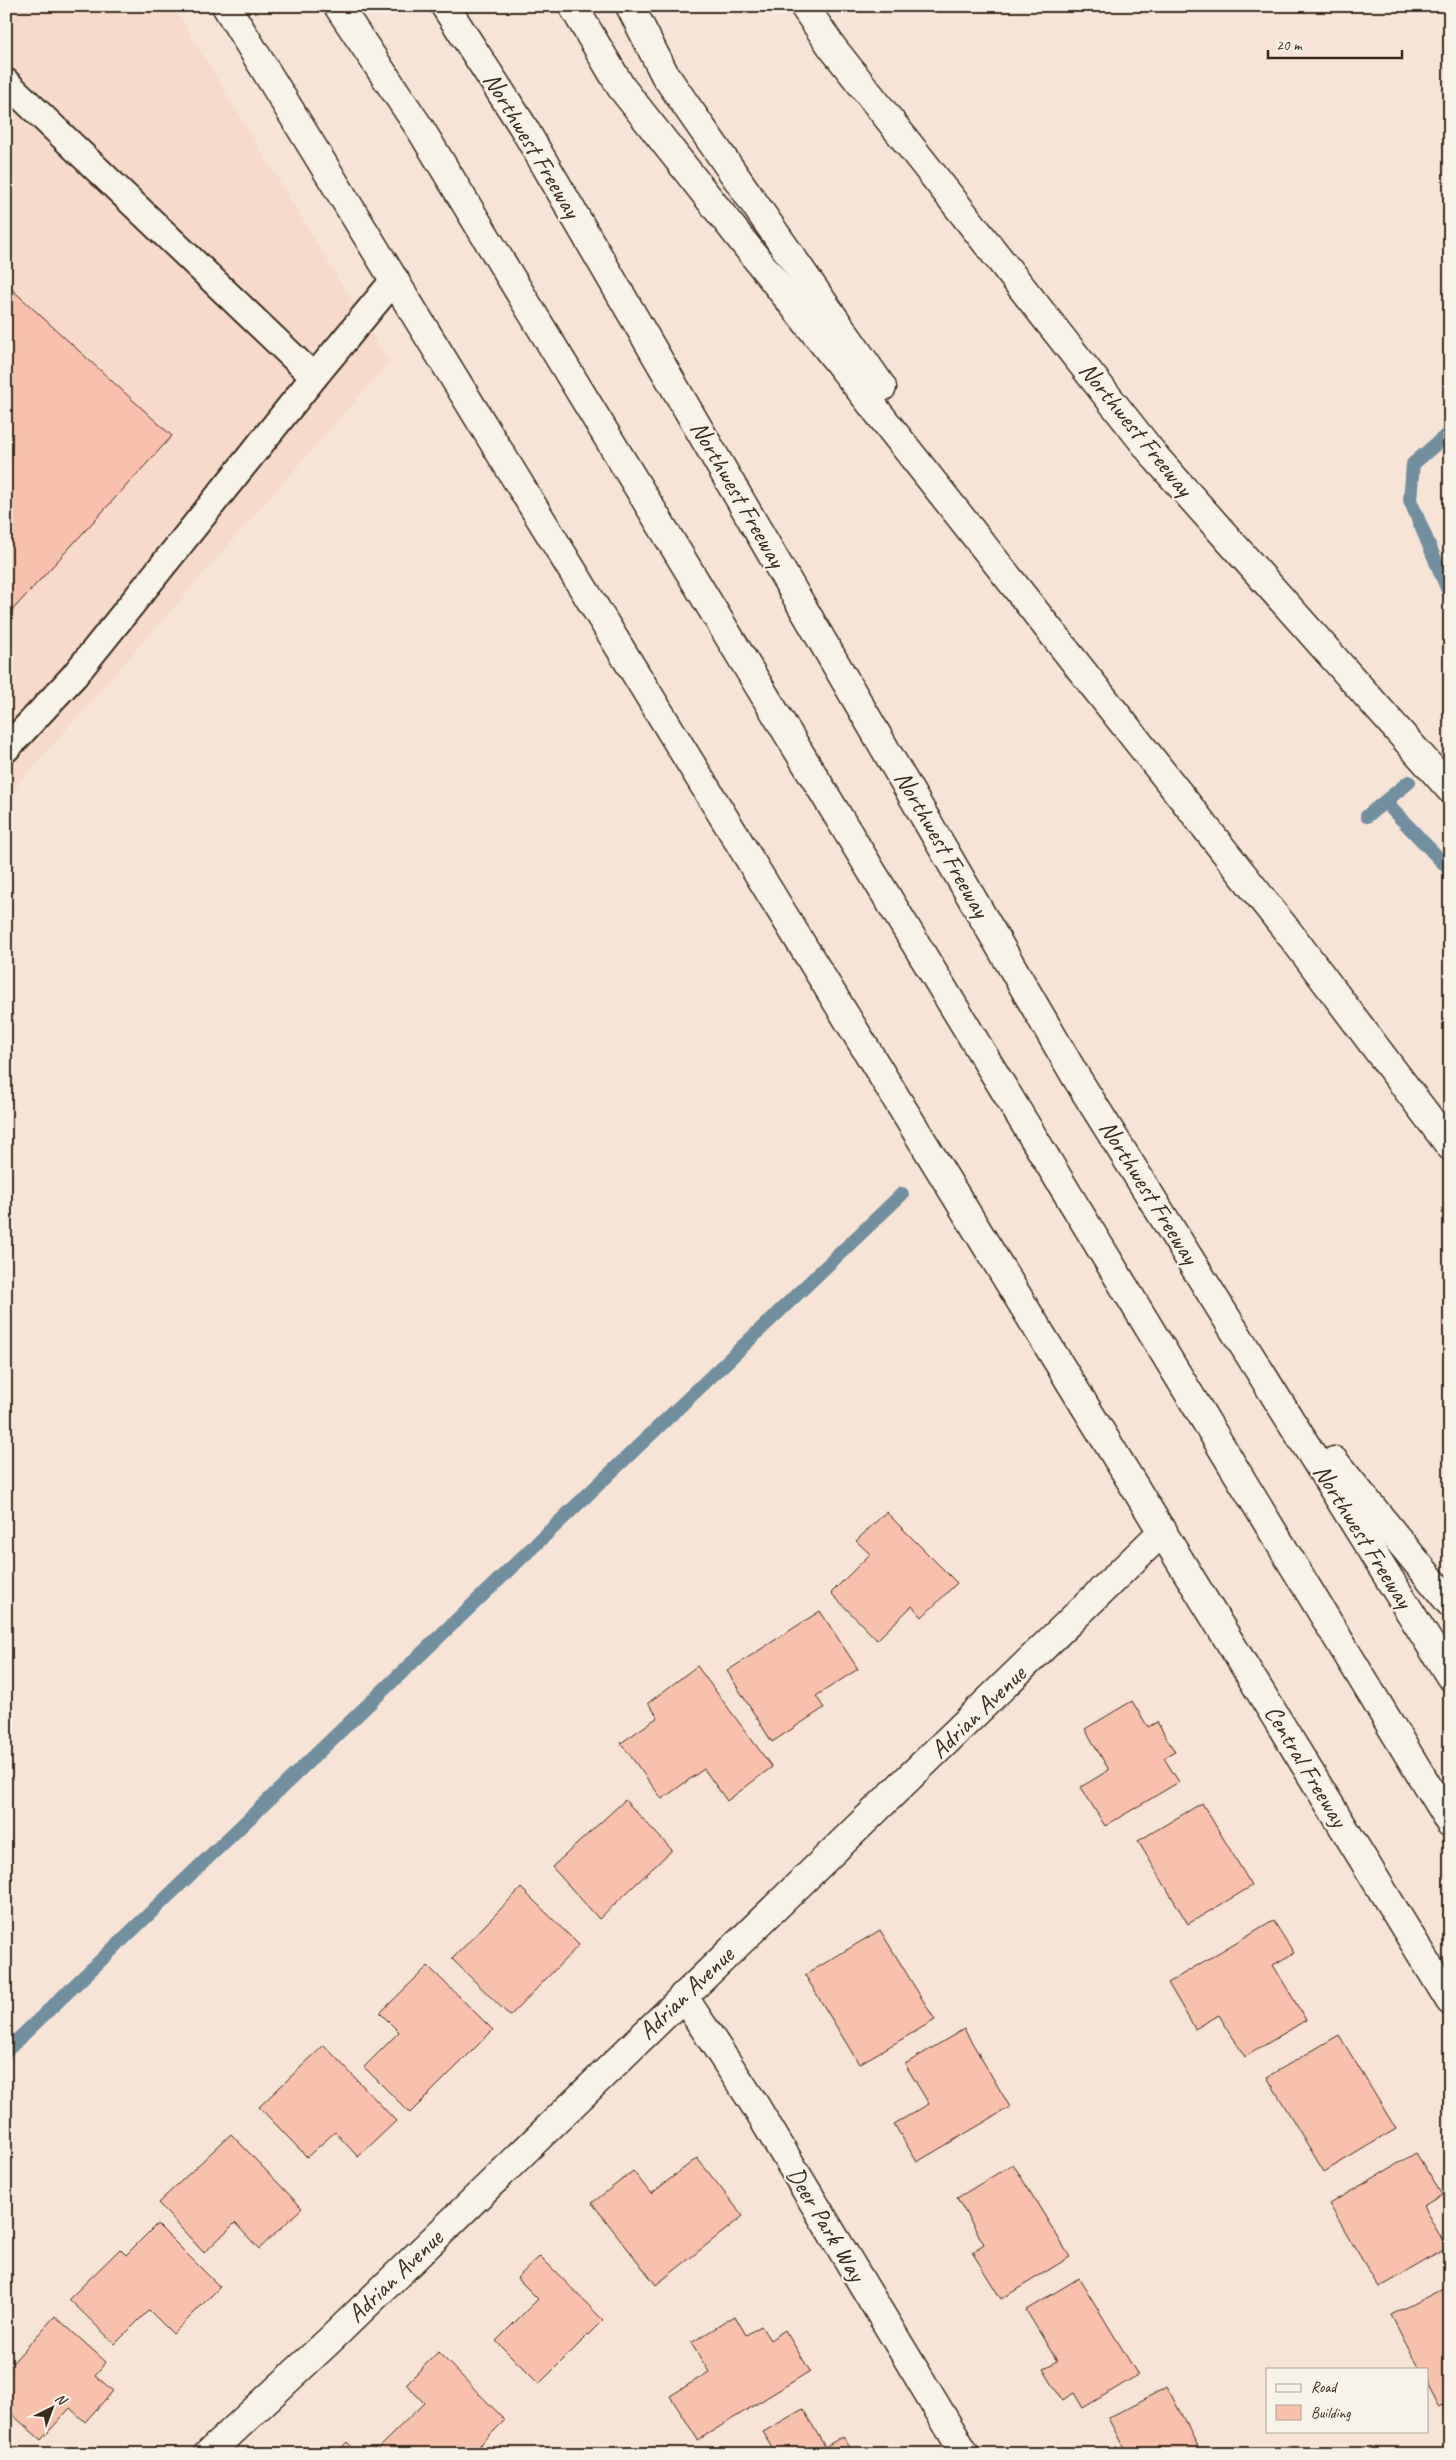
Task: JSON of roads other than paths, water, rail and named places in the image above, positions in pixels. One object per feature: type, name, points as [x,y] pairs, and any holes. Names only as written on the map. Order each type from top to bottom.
[{"type":"main road","name":"Central Freeway","points":[[226,6],[1450,2001]]},
{"type":"main road","points":[[338,6],[426,139],[1450,1823]]},
{"type":"main road","name":"Northwest Freeway","points":[[445,6],[522,124],[1076,1077],[1264,1375],[1450,1676]]},
{"type":"main road","points":[[573,6],[621,87],[1031,602],[1296,942],[1450,1146]]},
{"type":"main road","points":[[630,6],[665,75],[1031,602]]},
{"type":"main road","name":"Northwest Freeway","points":[[804,6],[832,47],[1157,459],[1450,789]]},
{"type":"main road","points":[[1264,1375],[1450,1603]]},
{"type":"main road","name":"Adrian Avenue","points":[[208,2454],[331,2338],[1163,1532]]},
{"type":"main road","name":"Deer Park Way","points":[[683,1996],[752,2102],[965,2454]]},
{"type":"lane","points":[[6,82],[314,377]]},
{"type":"lane","points":[[6,749],[74,676],[394,279]]},
{"type":"waterway","points":[[1450,432],[1413,464],[1410,500],[1450,595]]},
{"type":"waterway","points":[[1367,816],[1409,782]]},
{"type":"waterway","points":[[1385,802],[1450,870]]},
{"type":"waterway","points":[[6,2051],[902,1194]]}]
